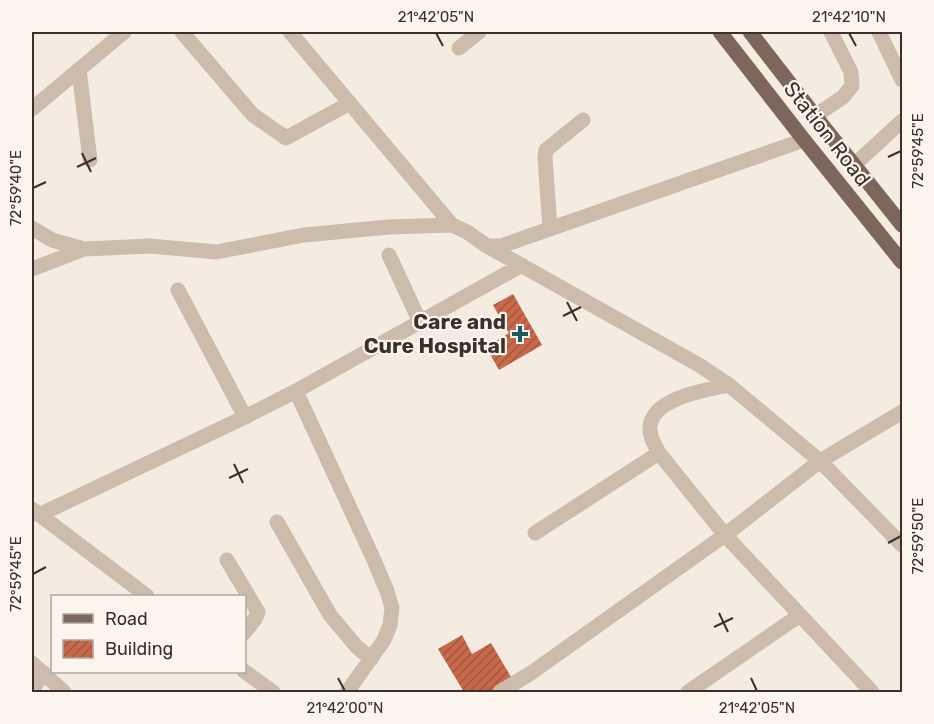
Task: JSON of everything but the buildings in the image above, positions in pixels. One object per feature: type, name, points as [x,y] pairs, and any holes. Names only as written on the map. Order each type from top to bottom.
[{"type":"main road","name":"Station Road","points":[[720,32],[903,262]]},
{"type":"main road","name":"Station Road","points":[[750,32],[903,225]]},
{"type":"street","points":[[32,109],[124,32]]},
{"type":"street","points":[[182,32],[253,115],[286,138],[350,103]]},
{"type":"street","points":[[290,32],[452,225],[699,365],[729,386],[820,461],[903,546]]},
{"type":"street","points":[[459,48],[479,32]]},
{"type":"street","points":[[815,116],[843,97],[852,86],[851,72],[831,32]]},
{"type":"street","points":[[879,32],[903,80]]},
{"type":"street","points":[[79,70],[90,160]]},
{"type":"street","points":[[550,229],[546,150],[583,120]]},
{"type":"street","points":[[854,165],[903,121]]},
{"type":"street","points":[[487,246],[501,246],[804,140]]},
{"type":"street","points":[[32,228],[52,240],[84,249],[150,246],[216,252],[304,235],[389,227],[452,225]]},
{"type":"street","points":[[32,269],[84,249]]},
{"type":"street","points":[[389,255],[420,321]]},
{"type":"street","points":[[144,595],[35,512],[245,417],[522,265]]},
{"type":"street","points":[[178,290],[245,417]]},
{"type":"street","points":[[729,386],[702,391],[663,406],[653,415],[650,427],[652,440],[659,453],[725,535],[872,693]]},
{"type":"street","points":[[296,391],[373,558],[392,608],[390,625],[384,640],[347,693]]},
{"type":"street","points":[[500,693],[725,535],[820,461],[903,412]]},
{"type":"street","points":[[536,533],[659,453]]},
{"type":"street","points":[[277,522],[330,615],[356,646],[371,659]]},
{"type":"street","points":[[227,560],[258,612],[246,630]]},
{"type":"street","points":[[688,693],[800,615]]},
{"type":"street","points":[[32,663],[64,693]]},
{"type":"street","points":[[32,693],[44,673]]},
{"type":"street","points":[[246,673],[273,693]]},
{"type":"place","name":"Care and Cure Hospital","points":[[520,334]]}]
